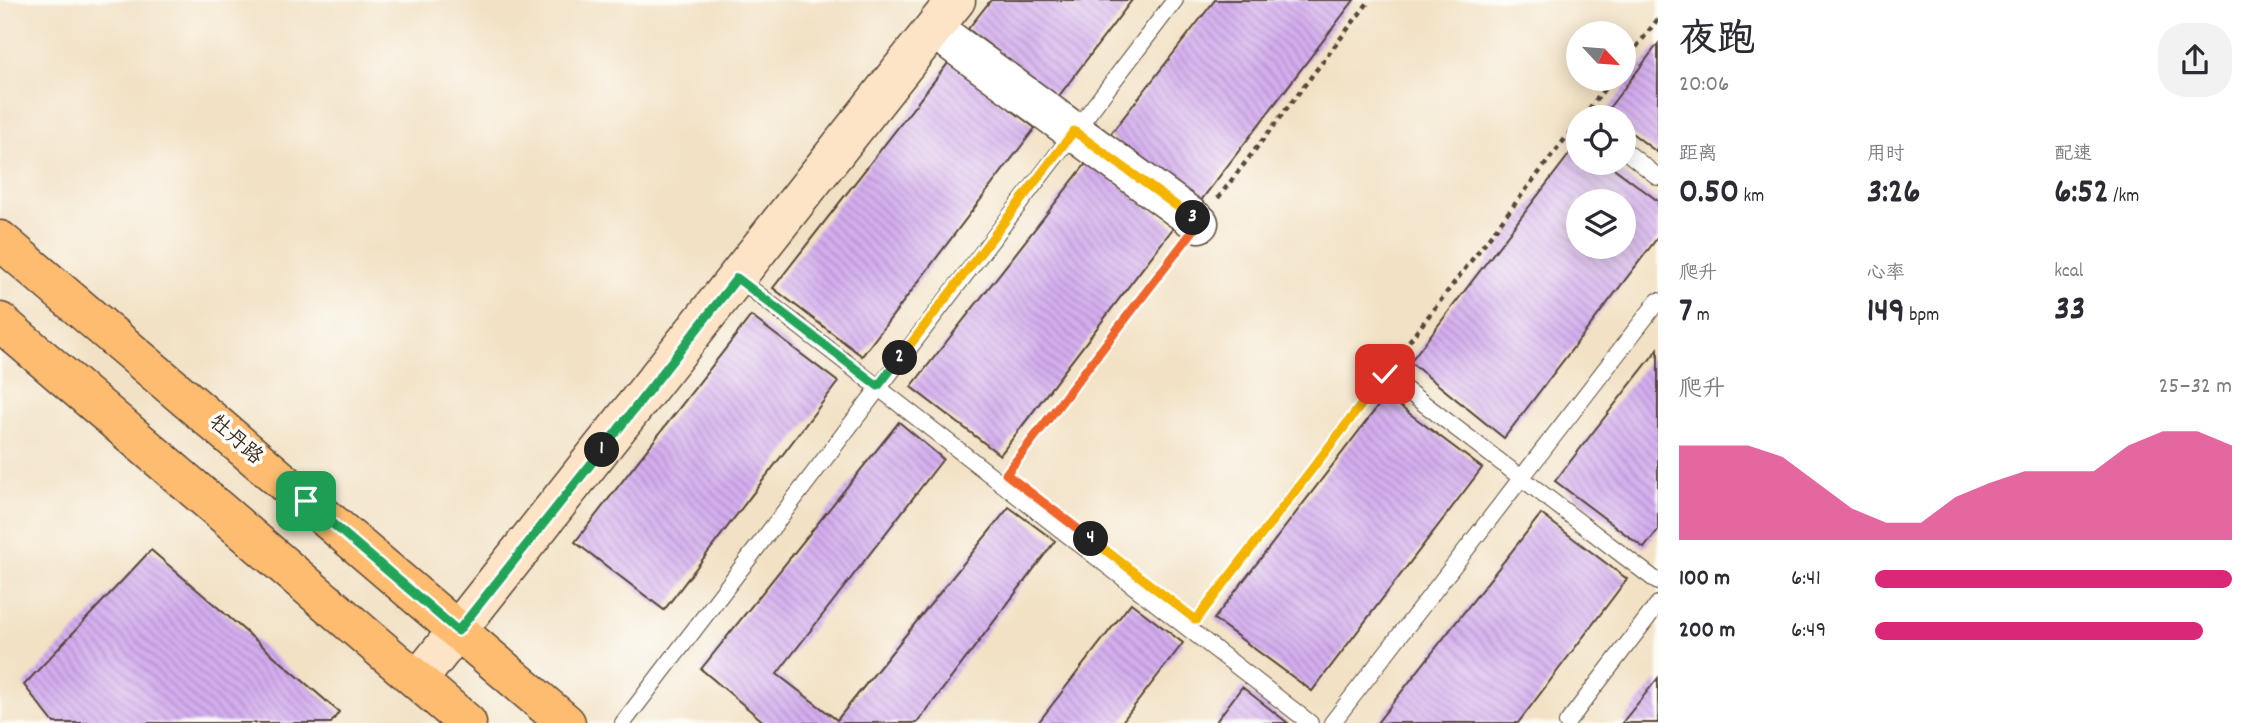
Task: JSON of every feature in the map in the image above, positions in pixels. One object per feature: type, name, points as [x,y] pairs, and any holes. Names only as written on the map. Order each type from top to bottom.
[{"type":"main road","points":[[418,680],[945,14]]},
{"type":"main road","name":"牡丹路","points":[[0,240],[566,723]]},
{"type":"main road","points":[[0,322],[467,723]]},
{"type":"street","points":[[945,14],[1074,131],[1199,223]]},
{"type":"lane","points":[[623,723],[1175,0]]},
{"type":"lane","points":[[1636,160],[1658,177]]},
{"type":"lane","points":[[737,278],[1310,723]]},
{"type":"lane","points":[[1332,723],[1658,301]]},
{"type":"lane","points":[[1385,374],[1658,582]]},
{"type":"lane","points":[[1567,723],[1658,604]]},
{"type":"path","points":[[1006,474],[1370,0]]},
{"type":"path","points":[[1636,47],[1658,19]]},
{"type":"path","points":[[1592,105],[1603,91]]},
{"type":"path","points":[[1196,620],[1566,138]]},
{"type":"building","points":[[991,0],[1132,0],[1058,97],[968,29]]},
{"type":"building","points":[[1215,0],[1354,0],[1199,203],[1109,136]]},
{"type":"building","points":[[1658,44],[1658,153],[1636,136],[1636,105],[1611,105],[1622,91],[1636,91],[1636,73]]},
{"type":"building","points":[[949,62],[1035,128],[862,356],[773,288]]},
{"type":"building","points":[[1566,159],[1566,175],[1623,175],[1658,201],[1658,237],[1504,438],[1410,362]]},
{"type":"building","points":[[1088,161],[1174,227],[1000,455],[911,387]]},
{"type":"building","points":[[751,316],[838,382],[664,610],[575,542]]},
{"type":"building","points":[[1658,349],[1658,530],[1644,548],[1555,481]]},
{"type":"building","points":[[1386,396],[1482,468],[1312,691],[1214,619]]},
{"type":"building","points":[[899,422],[943,459],[777,674],[837,720],[1009,507],[1055,541],[917,723],[765,723],[701,669]]},
{"type":"building","points":[[1541,514],[1627,579],[1518,723],[1377,723]]},
{"type":"building","points":[[151,550],[339,712],[331,723],[54,723],[24,685]]},
{"type":"building","points":[[1131,603],[1183,643],[1121,723],[1038,723]]},
{"type":"building","points":[[1658,678],[1658,723],[1622,723]]},
{"type":"building","points":[[1242,687],[1288,723],[1215,723]]},
{"type":"route","points":[[306,501],[458,631],[737,278],[878,386],[1074,131],[1199,223],[1006,474],[1196,620],[1385,374]]}]
